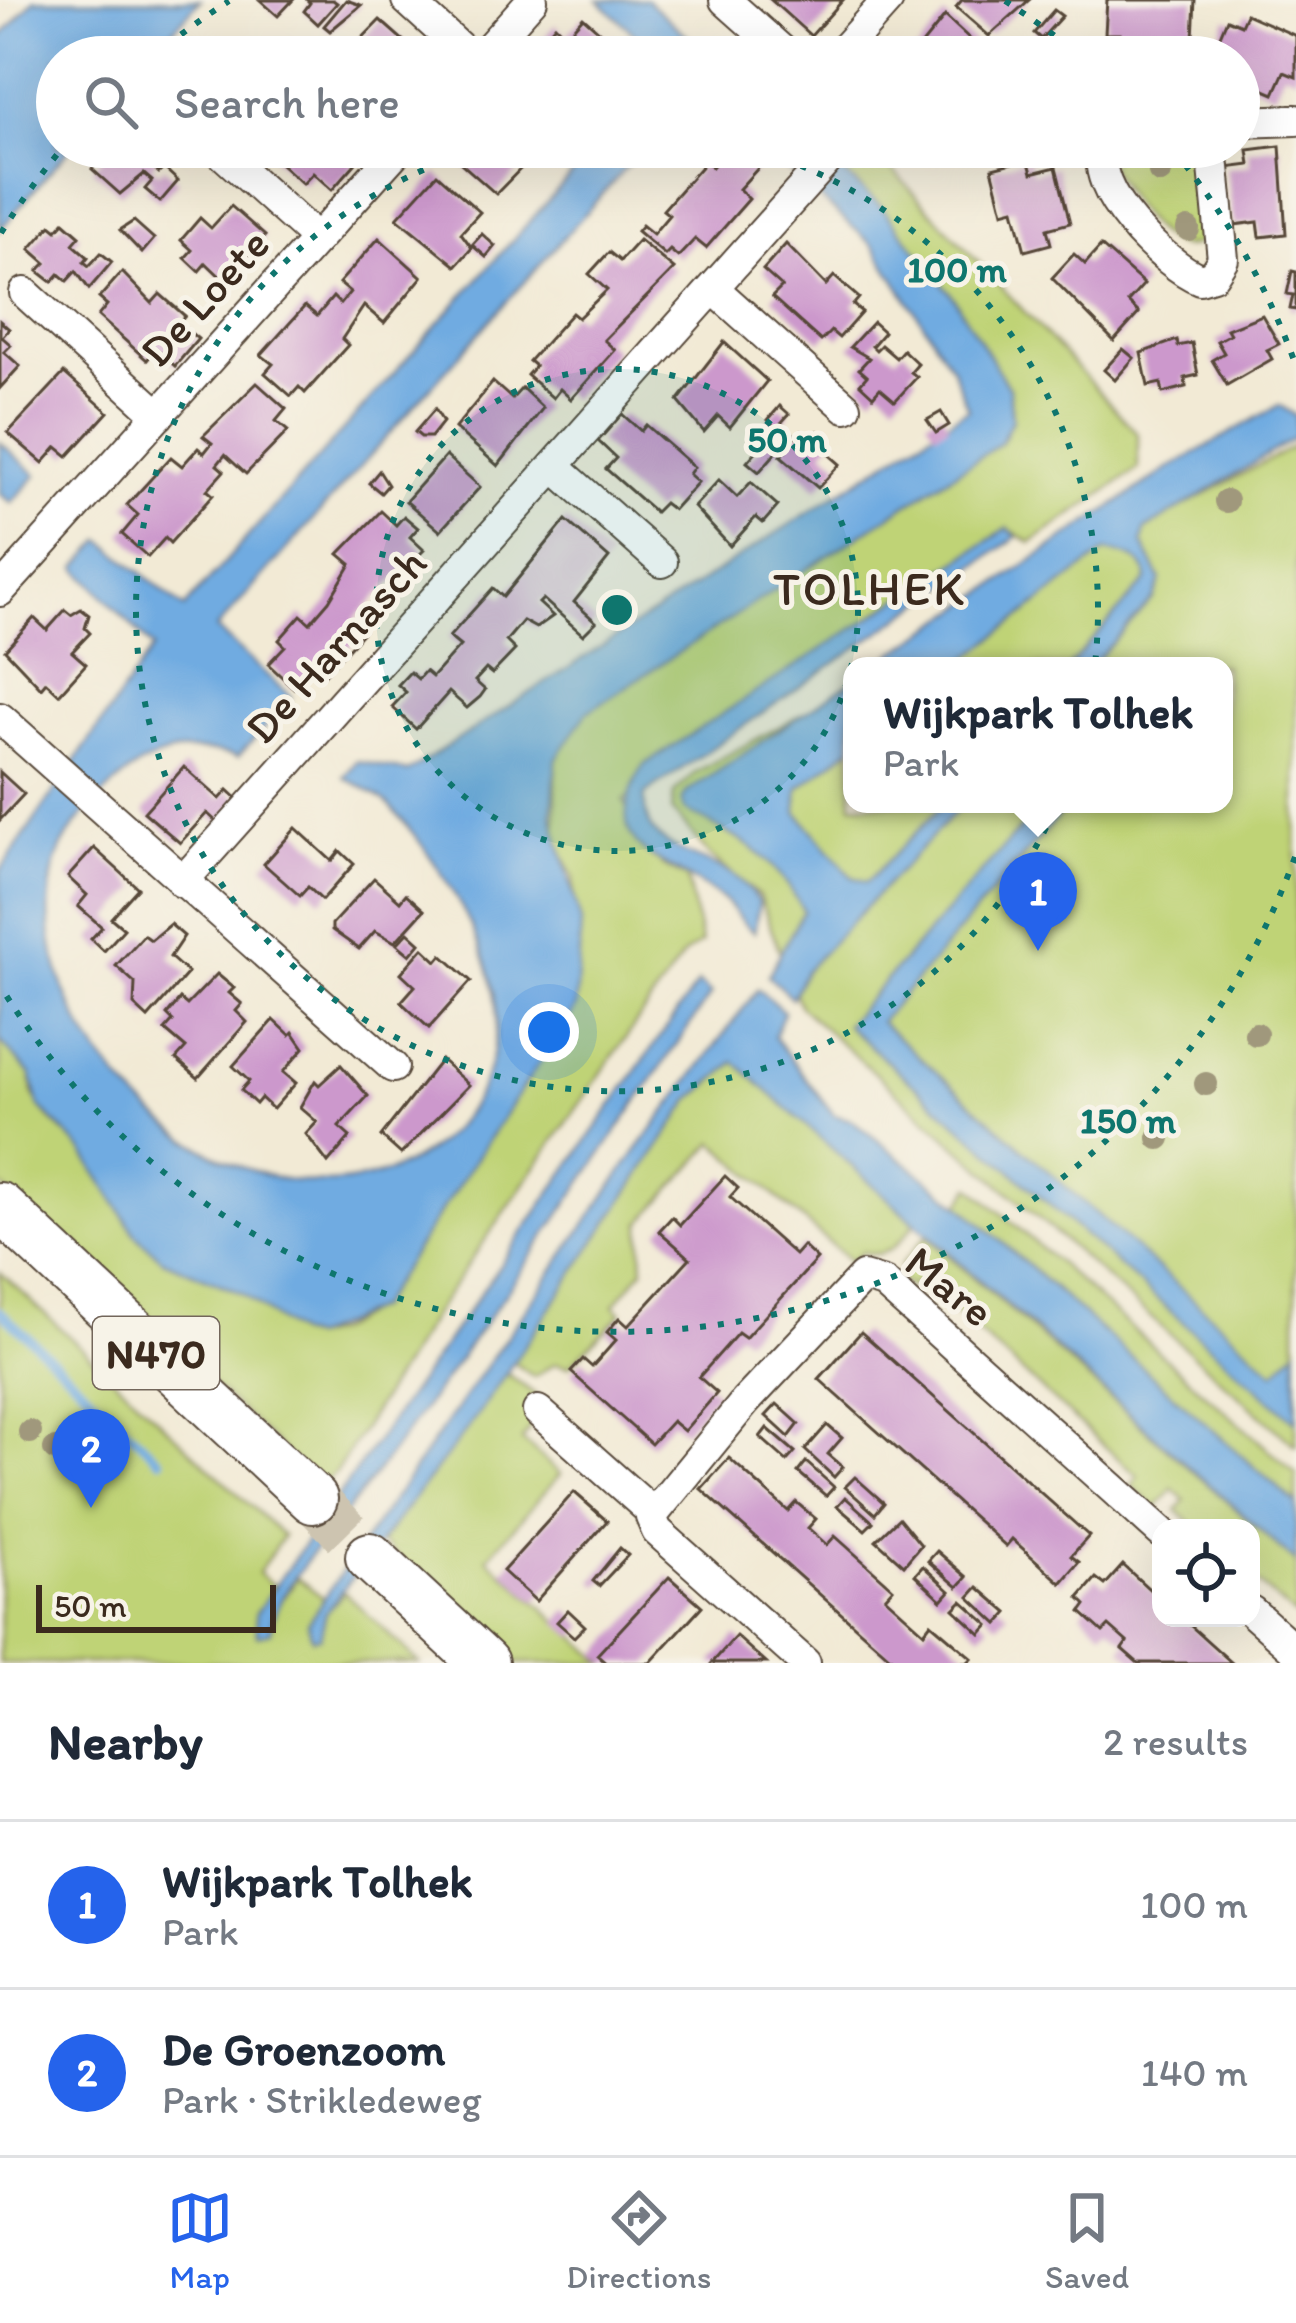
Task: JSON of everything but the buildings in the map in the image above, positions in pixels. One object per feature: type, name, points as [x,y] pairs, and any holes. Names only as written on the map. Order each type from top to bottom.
[{"type":"main road","name":"N470","points":[[0,1208],[302,1512],[0,1250]]},
{"type":"main road","points":[[440,1663],[361,1569],[484,1663]]},
{"type":"street","points":[[407,0],[447,36]]},
{"type":"street","points":[[500,36],[532,0]]},
{"type":"street","points":[[725,0],[765,36]]},
{"type":"street","points":[[856,36],[888,0]]},
{"type":"street","points":[[1260,121],[1296,120]]},
{"type":"street","name":"De Loete","points":[[238,168],[316,239]]},
{"type":"street","name":"De Loete","points":[[0,591],[381,168]]},
{"type":"street","name":"De Harnasch","points":[[182,882],[821,168]]},
{"type":"street","points":[[1101,168],[1115,205],[1200,278],[1213,274],[1223,259],[1214,168]]},
{"type":"street","points":[[714,289],[846,407]]},
{"type":"street","name":"De Loete","points":[[25,293],[159,415]]},
{"type":"street","points":[[555,467],[662,562]]},
{"type":"street","points":[[0,718],[393,1066]]},
{"type":"street","name":"Mare","points":[[653,1513],[850,1286],[872,1276],[1152,1524]]},
{"type":"street","points":[[538,1412],[653,1513],[657,1531],[805,1663]]},
{"type":"street","points":[[1260,1619],[1296,1651]]},
{"type":"green space","points":[[853,168],[891,168],[1138,434],[1138,469],[1031,543],[1009,529],[623,801],[662,865],[687,878],[701,943],[684,954],[437,1309],[336,1472],[321,1486],[0,1185],[0,1041],[31,1075],[33,1094],[48,1117],[83,1150],[136,1235],[163,1260],[243,1294],[296,1334],[311,1338],[334,1332],[377,1307],[576,1007],[574,878],[556,842],[556,759],[587,712],[1001,443],[1012,419],[1009,388],[882,207],[845,174]]},
{"type":"green space","points":[[1111,168],[1200,168],[1207,233],[1194,245],[1180,246],[1151,227]]},
{"type":"green space","points":[[1296,445],[1296,1446],[800,1007],[759,896],[710,856],[672,810],[674,793],[696,772],[843,692],[843,813],[1233,813],[1233,657],[907,657]]},
{"type":"green space","points":[[735,1061],[915,1223],[893,1248],[880,1254],[862,1252],[851,1262],[714,1142],[641,1223],[643,1270],[614,1305],[622,1313],[569,1366],[555,1363],[534,1377],[513,1362],[691,1100]]},
{"type":"green space","points":[[971,1186],[1296,1474],[1296,1504],[960,1205]]},
{"type":"green space","points":[[926,1236],[1247,1519],[1186,1519],[1177,1510],[1185,1500],[1173,1489],[1156,1508],[1132,1486],[1138,1476],[918,1279],[910,1288],[901,1280],[901,1265]]},
{"type":"green space","points":[[0,1272],[283,1536],[258,1573],[285,1596],[297,1578],[324,1598],[311,1618],[322,1626],[326,1612],[344,1592],[419,1663],[0,1663]]},
{"type":"green space","points":[[506,1373],[545,1402],[522,1440],[560,1474],[487,1558],[605,1663],[514,1663],[381,1542]]},
{"type":"green space","points":[[1260,1530],[1296,1562],[1296,1617],[1260,1585]]},
{"type":"water","points":[[34,0],[200,0],[168,36],[36,36],[36,168],[53,168],[0,230],[0,38]]},
{"type":"water","points":[[598,0],[647,0],[687,36],[637,36]]},
{"type":"water","points":[[577,168],[625,168],[216,629],[291,697],[238,757],[188,750],[157,757],[128,773],[85,813],[62,846],[53,872],[50,930],[64,988],[91,1042],[129,1090],[176,1131],[228,1161],[285,1179],[342,1182],[380,1174],[415,1159],[444,1138],[468,1111],[485,1079],[495,1044],[496,1007],[481,947],[447,882],[385,802],[344,777],[357,761],[408,772],[968,409],[952,368],[873,245],[786,168],[838,168],[882,207],[952,295],[1009,388],[1012,419],[1001,443],[587,712],[556,759],[552,815],[581,922],[576,1007],[377,1308],[311,1338],[296,1334],[243,1294],[163,1260],[136,1235],[82,1150],[39,1106],[31,1075],[0,1041],[0,871],[153,648],[77,568],[102,540],[184,608]]},
{"type":"water","points":[[1279,405],[1296,416],[1296,437],[1145,530],[1142,543],[1161,580],[1154,598],[1099,657],[1077,657],[1147,580],[1139,562],[1106,551],[970,657],[888,657],[1168,469]]},
{"type":"water","points":[[0,442],[37,475],[11,503],[0,494]]},
{"type":"water","points":[[1008,528],[1017,537],[645,794],[646,814],[663,840],[726,871],[751,892],[759,903],[754,932],[722,899],[659,861],[631,835],[626,817],[630,795],[644,765]]},
{"type":"water","points":[[843,687],[843,754],[799,788],[797,812],[852,877],[867,882],[935,813],[954,813],[805,971],[792,998],[768,976],[803,911],[767,861],[685,810],[686,793]]},
{"type":"water","points":[[1034,813],[1061,813],[880,1022],[1275,1372],[1296,1349],[1296,1422],[846,1025]]},
{"type":"water","points":[[698,983],[711,994],[453,1367],[293,1579],[273,1617],[271,1632],[257,1635],[256,1613]]},
{"type":"water","points":[[758,989],[784,1012],[774,1037],[834,1115],[852,1120],[960,1205],[1296,1504],[1296,1562],[1260,1530],[1260,1519],[1248,1519],[735,1062],[691,1100],[475,1419],[326,1612],[320,1637],[312,1638],[308,1623],[324,1598],[638,1149]]},
{"type":"waterway","points":[[0,1311],[160,1460]]},
{"type":"tunnel","points":[[313,1499],[370,1557]]},
{"type":"place","name":"Wijkpark Tolhek","points":[[1038,951]]},
{"type":"place","name":"De Groenzoom","points":[[91,1508]]},
{"type":"district","name":"TOLHEK","points":[[870,588]]}]
